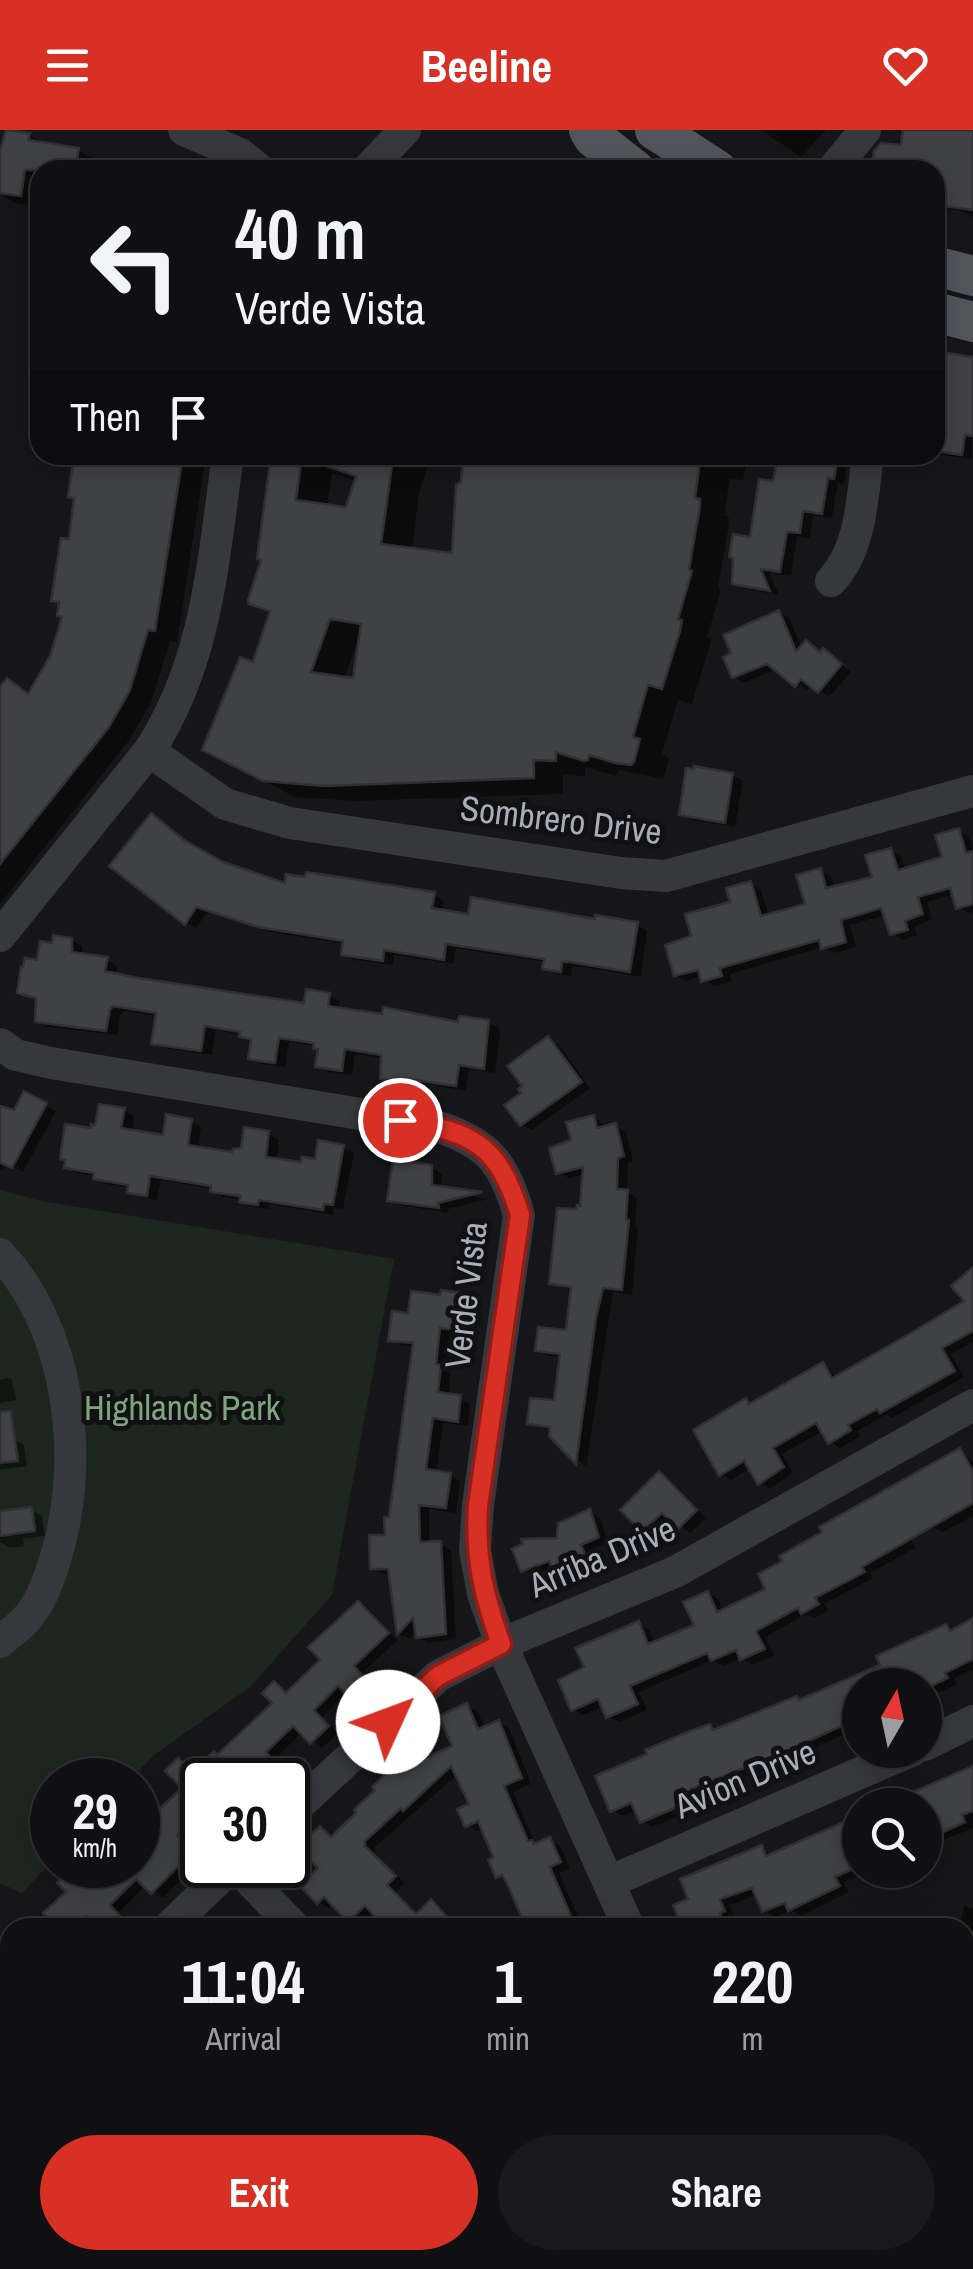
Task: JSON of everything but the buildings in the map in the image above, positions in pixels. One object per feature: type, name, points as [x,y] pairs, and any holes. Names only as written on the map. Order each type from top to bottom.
[{"type":"main road","points":[[589,130],[592,137],[621,160]]},
{"type":"main road","points":[[655,130],[702,160]]},
{"type":"main road","points":[[945,269],[973,276]]},
{"type":"main road","points":[[945,315],[973,322]]},
{"type":"street","points":[[184,130],[248,160]]},
{"type":"street","points":[[377,160],[406,130]]},
{"type":"street","points":[[841,160],[865,130]]},
{"type":"street","points":[[0,936],[168,722],[197,651],[226,465]]},
{"type":"street","points":[[831,580],[851,550],[866,465]]},
{"type":"street","name":"Sombrero Drive","points":[[149,751],[225,804],[290,823],[620,874],[666,876],[973,791]]},
{"type":"street","name":"Verde Vista","points":[[0,1044],[16,1055],[51,1063],[439,1126],[469,1137],[495,1159],[510,1184],[520,1215],[475,1550],[483,1594],[501,1644],[625,1918]]},
{"type":"street","points":[[0,1254],[20,1275],[58,1358],[68,1409],[72,1461],[67,1520],[51,1576],[29,1616],[0,1642]]},
{"type":"street","name":"Arriba Drive","points":[[310,1794],[438,1676],[501,1644],[675,1572],[973,1405]]},
{"type":"street","points":[[942,1736],[973,1721]]},
{"type":"street","name":"Avion Drive","points":[[609,1882],[872,1768]]},
{"type":"street","points":[[178,1918],[210,1888]]},
{"type":"street","points":[[256,1888],[285,1918]]},
{"type":"green space","name":"Highlands Park","points":[[0,1190],[41,1201],[394,1259],[332,1595],[250,1687],[151,1758],[30,1758],[30,1884],[22,1893],[0,1883]]},
{"type":"route","points":[[388,1722],[438,1676],[501,1644],[483,1594],[475,1550],[520,1215],[510,1184],[495,1159],[469,1137],[439,1126],[400,1120]]}]
